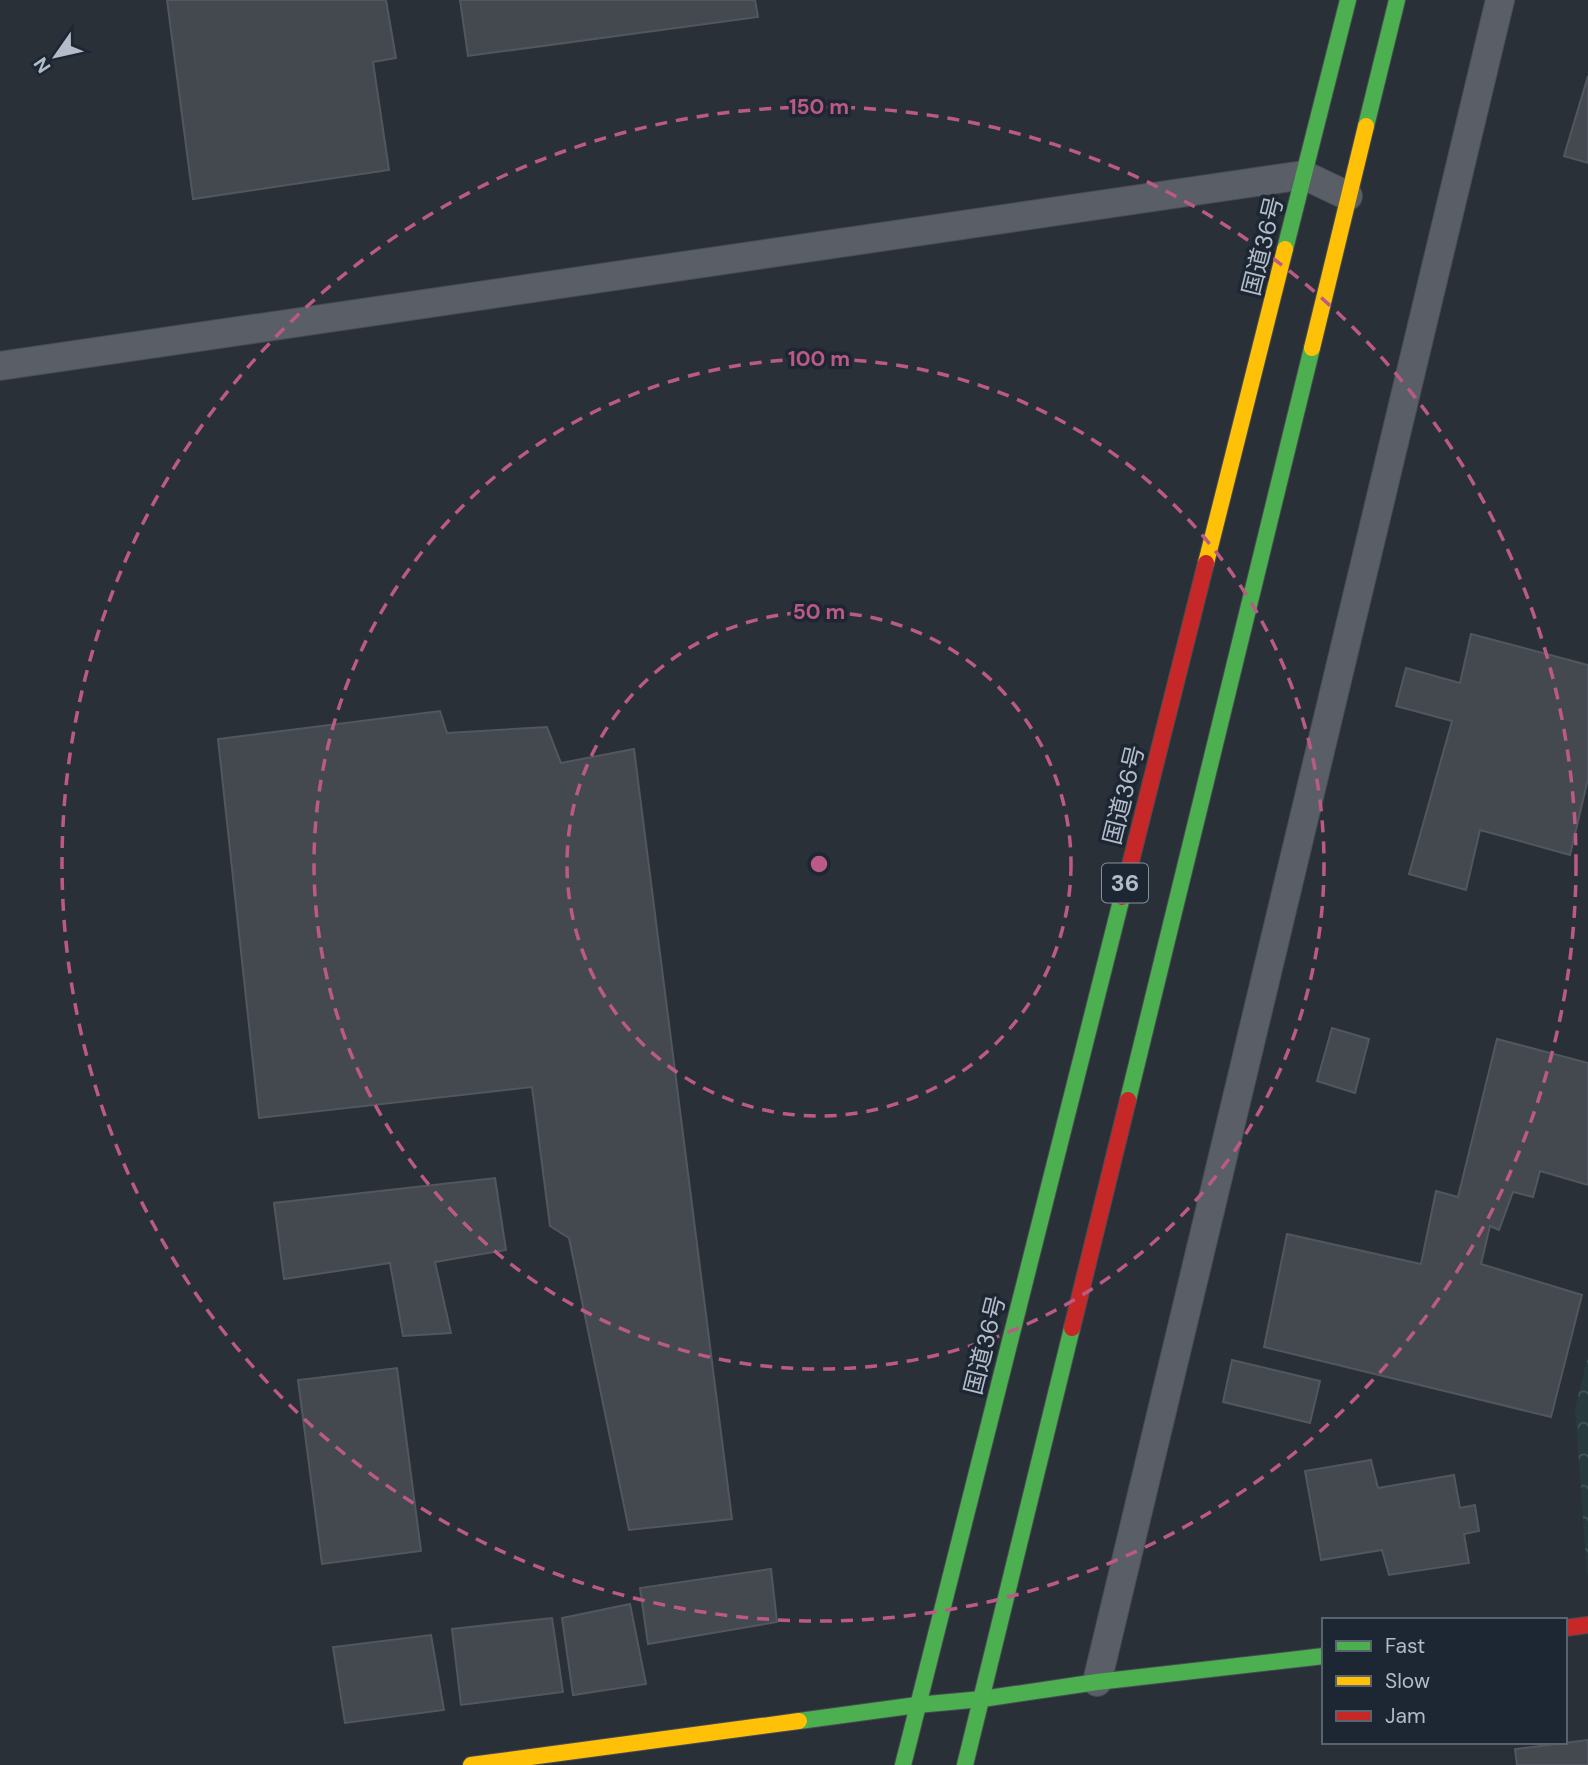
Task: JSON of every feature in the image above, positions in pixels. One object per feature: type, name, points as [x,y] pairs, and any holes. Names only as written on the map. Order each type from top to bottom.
[{"type":"main road","name":"国道36号","points":[[903,1765],[1348,0]]},
{"type":"main road","name":"36","points":[[965,1765],[1397,0]]},
{"type":"main road","points":[[1567,1628],[1588,1625]]},
{"type":"main road","points":[[471,1765],[917,1705],[1322,1656]]},
{"type":"street","points":[[1097,1682],[1500,0]]},
{"type":"street","points":[[0,366],[1304,175],[1348,196]]},
{"type":"green space","points":[[1588,1356],[1588,1573],[1587,1574],[1575,1409]]},
{"type":"building","points":[[167,0],[386,0],[396,58],[373,62],[389,170],[193,199]]},
{"type":"building","points":[[460,0],[755,0],[758,17],[468,56]]},
{"type":"building","points":[[1588,76],[1588,163],[1564,156]]},
{"type":"building","points":[[1471,634],[1588,665],[1588,779],[1570,855],[1480,830],[1466,890],[1409,874],[1452,721],[1396,706],[1406,668],[1460,683]]},
{"type":"building","points":[[440,711],[447,733],[547,727],[561,763],[634,749],[732,1519],[629,1530],[569,1238],[550,1226],[532,1087],[259,1118],[218,739]]},
{"type":"building","points":[[1332,1028],[1369,1039],[1355,1093],[1317,1081]]},
{"type":"building","points":[[1497,1039],[1588,1063],[1588,1185],[1540,1171],[1533,1197],[1513,1192],[1499,1230],[1490,1226],[1481,1264],[1582,1295],[1551,1417],[1264,1347],[1287,1234],[1421,1264],[1436,1191],[1458,1197]]},
{"type":"building","points":[[495,1178],[506,1250],[435,1262],[451,1333],[403,1336],[390,1263],[284,1279],[274,1203]]},
{"type":"building","points":[[1232,1360],[1320,1381],[1310,1423],[1223,1402]]},
{"type":"building","points":[[397,1368],[421,1551],[322,1564],[298,1380]]},
{"type":"building","points":[[1371,1460],[1378,1488],[1454,1475],[1460,1508],[1475,1505],[1479,1531],[1464,1534],[1469,1563],[1389,1575],[1382,1550],[1321,1560],[1305,1471]]},
{"type":"building","points":[[771,1569],[777,1622],[648,1644],[640,1588]]},
{"type":"building","points":[[630,1604],[646,1684],[573,1695],[562,1618]]},
{"type":"building","points":[[552,1618],[563,1692],[461,1705],[452,1629]]},
{"type":"building","points":[[431,1635],[444,1710],[345,1723],[333,1647]]},
{"type":"building","points":[[1588,1740],[1588,1765],[1517,1765],[1515,1749]]},
{"type":"traffic: fast","points":[[1285,249],[1348,0]]},
{"type":"traffic: fast","points":[[1366,126],[1397,0]]},
{"type":"traffic: fast","points":[[1128,1100],[1312,348]]},
{"type":"traffic: fast","points":[[903,1765],[1122,897]]},
{"type":"traffic: fast","points":[[965,1765],[1072,1328]]},
{"type":"traffic: fast","points":[[799,1721],[1322,1656]]},
{"type":"traffic: slow","points":[[1312,348],[1366,126]]},
{"type":"traffic: slow","points":[[1206,563],[1285,249]]},
{"type":"traffic: slow","points":[[471,1765],[799,1721]]},
{"type":"traffic: jam","points":[[1122,897],[1206,563]]},
{"type":"traffic: jam","points":[[1072,1328],[1128,1100]]},
{"type":"traffic: jam","points":[[1567,1628],[1588,1625]]}]
